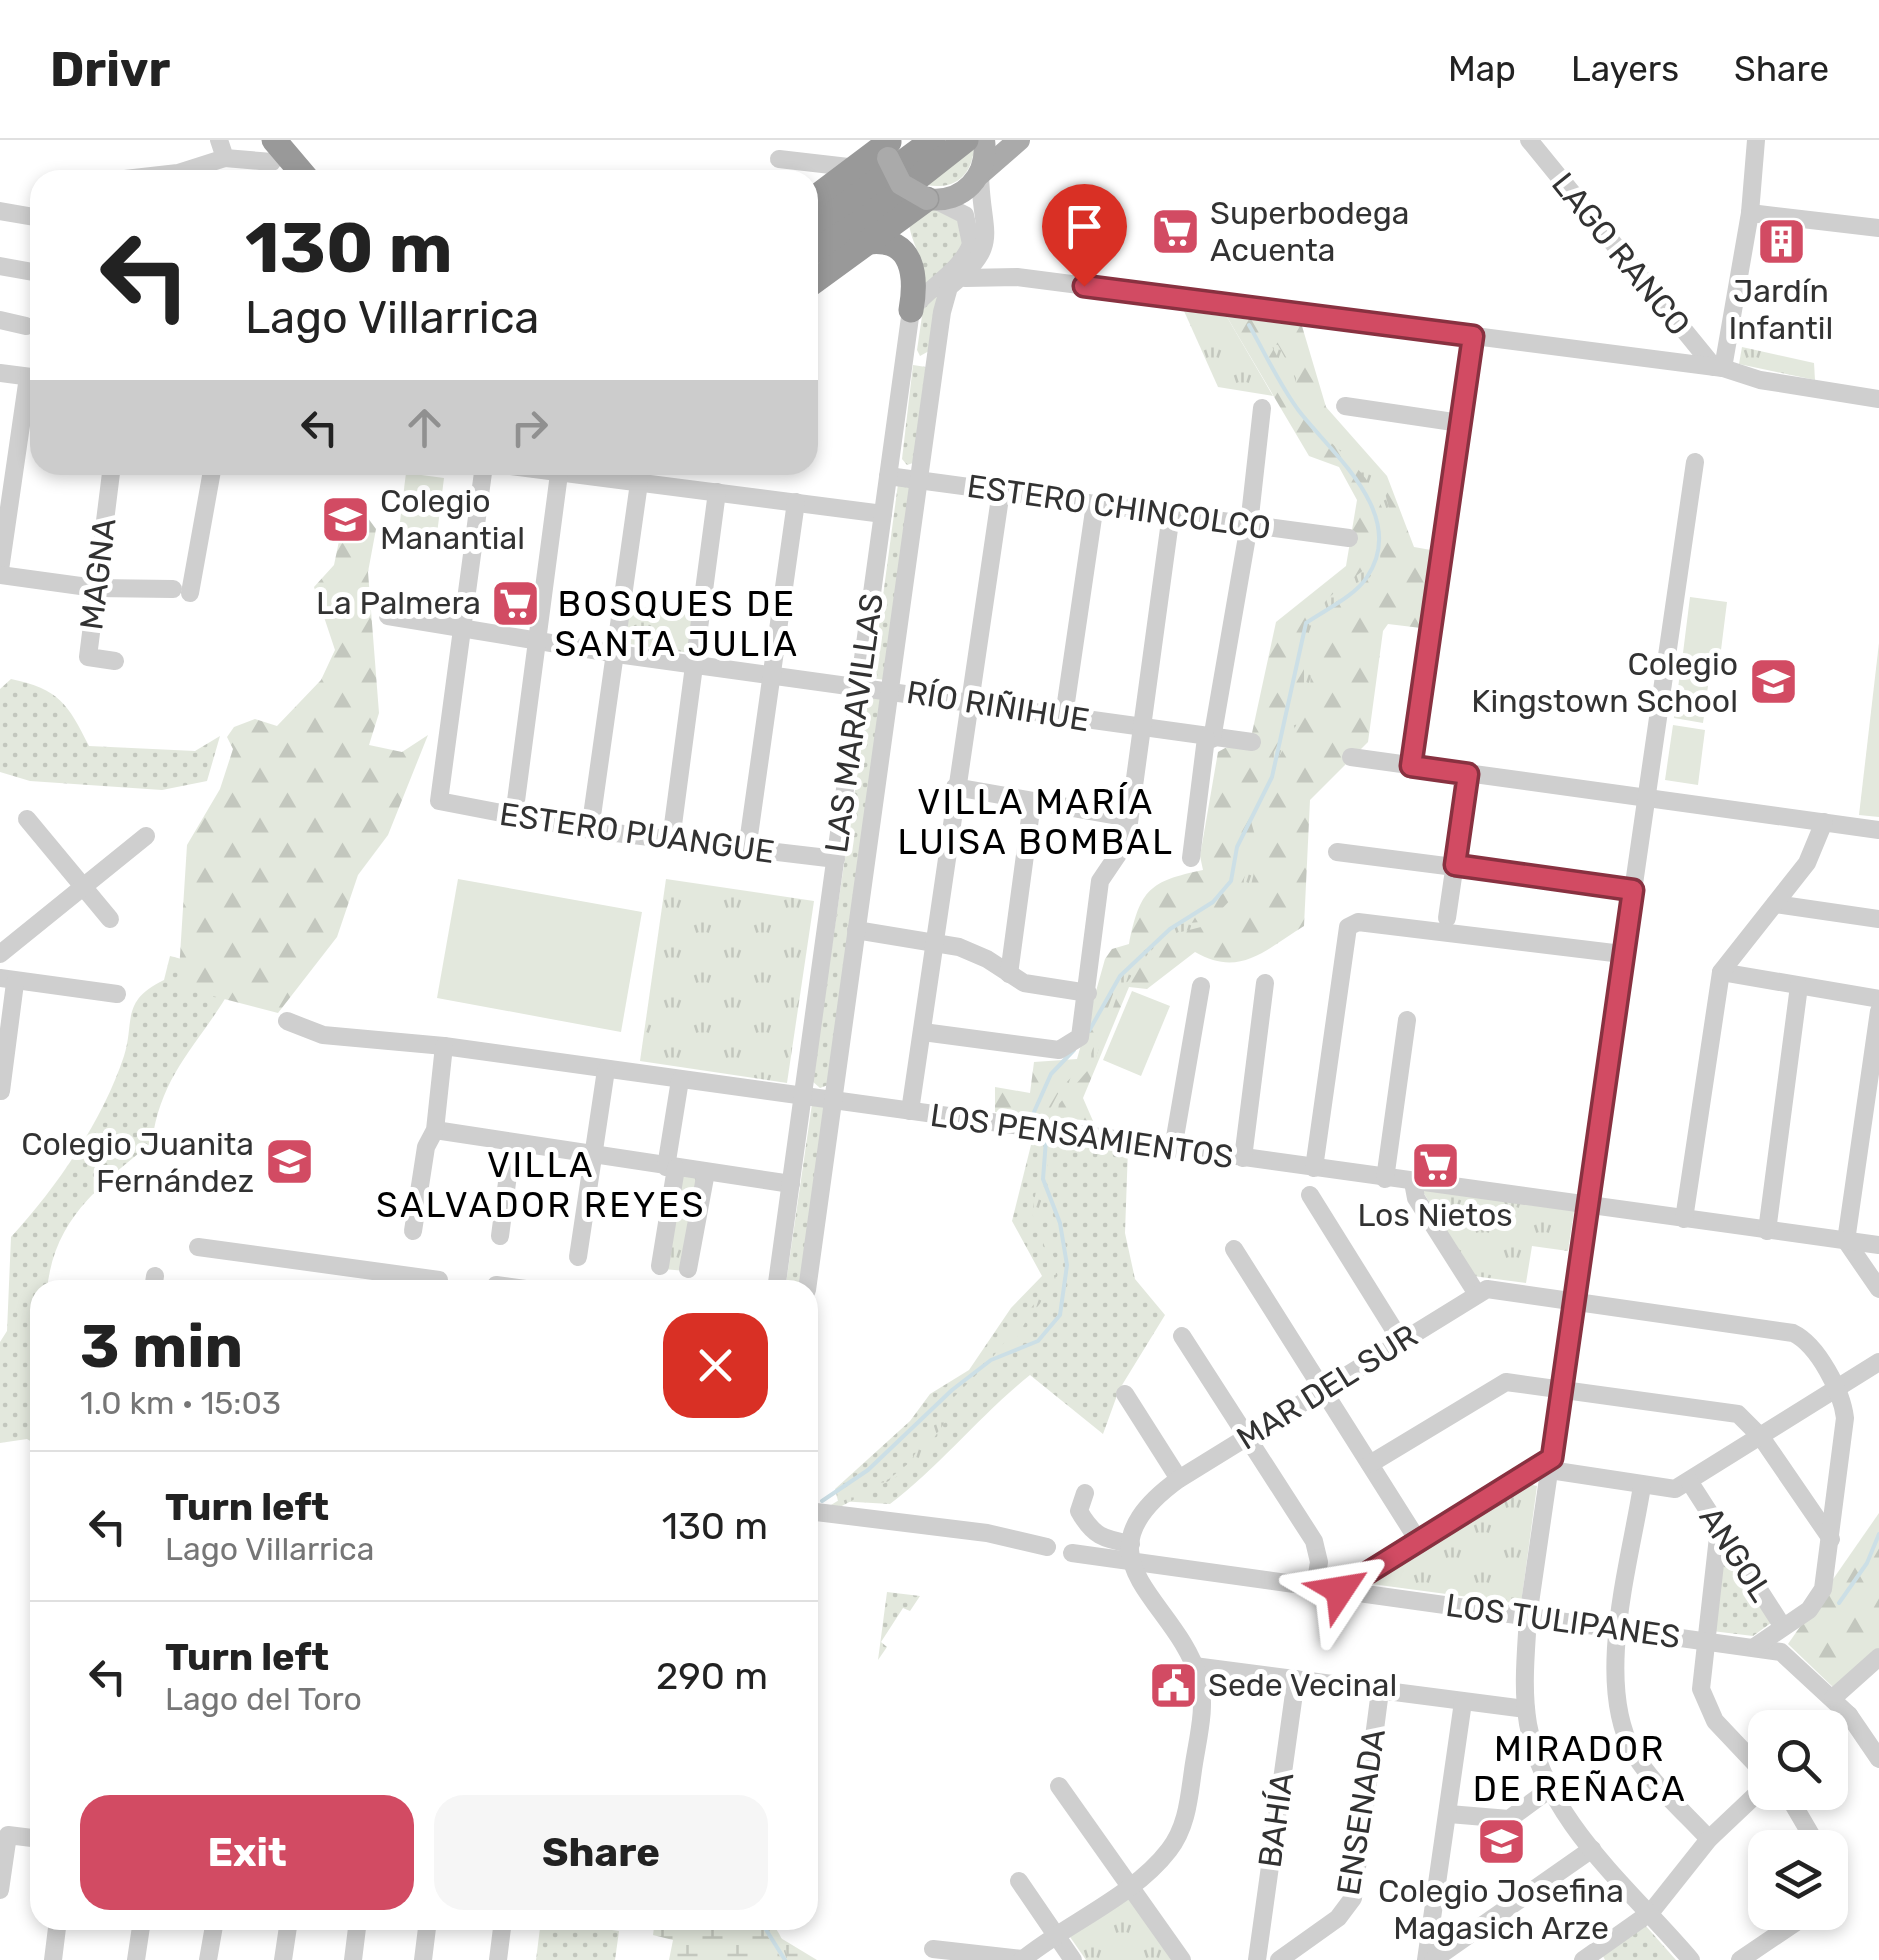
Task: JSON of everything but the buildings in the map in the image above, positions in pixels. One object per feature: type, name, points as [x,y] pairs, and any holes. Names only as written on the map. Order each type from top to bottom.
[{"type":"highway","points":[[256,140],[278,161]]},
{"type":"highway","points":[[818,225],[932,140]]},
{"type":"highway","points":[[818,197],[889,147]]},
{"type":"highway","points":[[818,249],[979,151]]},
{"type":"highway","points":[[818,279],[931,199]]},
{"type":"highway","points":[[869,242],[890,244],[908,256],[916,280],[911,310]]},
{"type":"main road","points":[[889,147],[902,184],[931,199],[961,193],[979,151],[1019,140]]},
{"type":"street","name":"LAGO RANCO","points":[[1529,140],[1718,368]]},
{"type":"street","points":[[1718,368],[1750,213],[1756,140]]},
{"type":"street","points":[[184,170],[222,149],[278,161]]},
{"type":"street","points":[[979,151],[986,238],[996,262],[1016,277]]},
{"type":"street","points":[[779,159],[857,168]]},
{"type":"street","points":[[815,164],[815,170]]},
{"type":"street","points":[[911,310],[931,286],[962,261],[971,244],[972,230],[965,215],[931,199]]},
{"type":"street","points":[[0,211],[30,216]]},
{"type":"street","points":[[1750,213],[1879,228]]},
{"type":"street","name":"LAS MARAVILLAS","points":[[809,1280],[945,296],[953,283],[966,278],[986,238]]},
{"type":"street","points":[[0,266],[30,271]]},
{"type":"street","points":[[966,278],[1016,277],[1718,368],[1760,380],[1879,400]]},
{"type":"street","name":"LAS MARAVILLAS","points":[[777,1280],[911,310]]},
{"type":"street","points":[[0,320],[26,326]]},
{"type":"street","points":[[1411,766],[1473,336]]},
{"type":"street","points":[[905,354],[920,360],[936,356]]},
{"type":"street","points":[[0,373],[30,377]]},
{"type":"street","points":[[30,400],[0,572],[94,588],[181,591],[210,475]]},
{"type":"street","points":[[1345,406],[1460,423]]},
{"type":"street","points":[[1191,858],[1249,525],[1262,408]]},
{"type":"street","points":[[1691,1960],[1592,1849],[1550,1789],[1532,1744],[1526,1710],[1528,1617],[1695,462]]},
{"type":"street","name":"MAGNA","points":[[111,475],[88,657],[115,660]]},
{"type":"street","points":[[461,630],[483,475]]},
{"type":"street","points":[[514,816],[559,475]]},
{"type":"street","points":[[568,475],[883,514]]},
{"type":"street","name":"ESTERO CHINCOLCO","points":[[888,476],[1349,538]]},
{"type":"street","points":[[590,830],[639,483]]},
{"type":"street","points":[[910,1111],[1001,491]]},
{"type":"street","points":[[670,840],[718,492]]},
{"type":"street","points":[[746,850],[796,502]]},
{"type":"street","points":[[1064,716],[1095,504]]},
{"type":"street","points":[[923,1032],[1068,1048],[1080,1037],[1100,881],[1124,844],[1129,818],[1171,514]]},
{"type":"street","name":"RÍO RIÑIHUE","points":[[388,616],[617,654],[1252,742]]},
{"type":"street","name":"ESTERO PUANGUE","points":[[461,630],[440,801],[590,830],[836,859]]},
{"type":"street","points":[[1351,757],[1879,830]]},
{"type":"street","points":[[1448,918],[1468,774]]},
{"type":"street","points":[[955,787],[1129,818]]},
{"type":"street","points":[[1009,974],[1032,802]]},
{"type":"street","points":[[27,818],[110,920]]},
{"type":"street","points":[[1684,1220],[1720,972],[1814,852],[1824,822]]},
{"type":"street","points":[[0,954],[146,836]]},
{"type":"street","points":[[1338,852],[1633,890]]},
{"type":"street","points":[[1775,904],[1879,918]]},
{"type":"street","points":[[1314,1168],[1348,927],[1358,922],[1622,954]]},
{"type":"street","points":[[856,930],[975,952],[1041,989],[1088,993]]},
{"type":"street","points":[[1720,972],[1879,999]]},
{"type":"street","points":[[1,1091],[7,981],[117,994]]},
{"type":"street","points":[[1242,1158],[1264,983]]},
{"type":"street","points":[[1173,1148],[1200,986]]},
{"type":"street","points":[[1767,1232],[1799,986]]},
{"type":"street","points":[[1879,1011],[1846,1241],[1879,1289]]},
{"type":"street","points":[[1385,1178],[1407,1020]]},
{"type":"street","name":"LOS PENSAMIENTOS","points":[[287,1021],[323,1035],[444,1046],[1879,1245]]},
{"type":"street","points":[[413,1231],[426,1147],[435,1130],[444,1046]]},
{"type":"street","points":[[578,1257],[606,1070]]},
{"type":"street","points":[[660,1266],[680,1080]]},
{"type":"street","points":[[435,1130],[791,1184]]},
{"type":"street","points":[[500,1236],[512,1144]]},
{"type":"street","points":[[688,1269],[706,1172]]},
{"type":"street","points":[[1413,1182],[1416,1198],[1476,1294],[1492,1289],[1794,1333],[1810,1345],[1836,1390],[1846,1418],[1831,1538],[1820,1597],[1756,1646]]},
{"type":"street","points":[[1310,1195],[1401,1341]]},
{"type":"street","points":[[198,1247],[382,1280],[439,1280]]},
{"type":"street","points":[[1234,1249],[1417,1540]]},
{"type":"street","name":"MAR DEL SUR","points":[[1131,1544],[1145,1506],[1179,1479],[1476,1294]]},
{"type":"street","points":[[1182,1336],[1317,1546],[1315,1587]]},
{"type":"street","points":[[1340,1590],[1417,1540],[1551,1464],[1642,1486],[1675,1489],[1879,1362]]},
{"type":"street","points":[[1370,1464],[1499,1384],[1514,1381],[1738,1414],[1761,1438],[1831,1538]]},
{"type":"street","points":[[1126,1394],[1179,1479]]},
{"type":"street","name":"ANGOL","points":[[1690,1481],[1783,1628]]},
{"type":"street","points":[[1642,1486],[1614,1687],[1626,1736],[1649,1774],[1709,1839]]},
{"type":"street","points":[[933,1949],[1022,1959],[1130,1885],[1169,1851],[1185,1821],[1202,1700],[1194,1666],[1141,1584],[1131,1544],[1099,1539],[1091,1532],[1079,1511],[1085,1492]]},
{"type":"street","points":[[818,1512],[987,1533],[1046,1547]]},
{"type":"street","points":[[1719,1528],[1701,1681],[1706,1706],[1748,1754]]},
{"type":"street","name":"LOS TULIPANES","points":[[1072,1553],[1756,1646]]},
{"type":"street","name":"ANGOL","points":[[1756,1646],[1781,1652],[1833,1698],[1850,1715],[1879,1759]]},
{"type":"street","points":[[1833,1698],[1879,1657]]},
{"type":"street","points":[[1194,1666],[1526,1710]]},
{"type":"street","name":"BAHÍA","points":[[1257,1960],[1296,1679]]},
{"type":"street","name":"ENSENADA","points":[[1279,1960],[1338,1918],[1352,1898],[1380,1690]]},
{"type":"street","points":[[1430,1960],[1463,1702]]},
{"type":"street","points":[[1059,1786],[1182,1960]]},
{"type":"street","points":[[1448,1814],[1509,1819],[1550,1789]]},
{"type":"street","points":[[1584,1960],[1651,1912],[1709,1839],[1748,1802]]},
{"type":"street","points":[[0,1890],[8,1835],[30,1838]]},
{"type":"street","points":[[1430,1960],[1592,1849]]},
{"type":"street","points":[[1019,1881],[1072,1960]]},
{"type":"street","points":[[52,1960],[56,1930]]},
{"type":"street","points":[[136,1960],[140,1930]]},
{"type":"street","points":[[208,1960],[213,1930]]},
{"type":"street","points":[[283,1960],[288,1930]]},
{"type":"street","points":[[353,1960],[357,1930]]},
{"type":"street","points":[[423,1960],[427,1930]]},
{"type":"street","points":[[498,1960],[502,1930]]},
{"type":"street","points":[[1740,1960],[1784,1930]]},
{"type":"street","points":[[1456,1943],[1468,1960]]},
{"type":"green space","points":[[974,149],[969,167],[959,179],[945,185],[926,185]]},
{"type":"green space","points":[[936,208],[963,223],[966,247],[924,288],[924,271],[909,224]]},
{"type":"green space","points":[[939,290],[929,351],[920,356],[917,350],[923,309]]},
{"type":"green space","points":[[1184,311],[1227,317],[1273,396],[1218,387]]},
{"type":"green space","points":[[1227,317],[1302,326],[1326,407],[1387,476],[1414,547],[1431,550],[1421,628],[1388,624],[1383,631],[1368,742],[1310,800],[1304,926],[1252,958],[1226,962],[1195,952],[1147,989],[1129,987],[1083,1098],[1093,1121],[995,1112],[995,1087],[1030,1093],[1034,1062],[1077,1059],[1105,959],[1112,949],[1129,944],[1143,899],[1171,878],[1203,870],[1200,856],[1218,752],[1252,733],[1276,622],[1346,566],[1357,500],[1339,467],[1309,456]]},
{"type":"green space","points":[[1270,343],[1278,345],[1296,378],[1296,397],[1303,408],[1368,467],[1385,493],[1391,516],[1381,538],[1380,561],[1370,577],[1337,601],[1319,623],[1311,652],[1310,700],[1257,797],[1261,843],[1251,885],[1236,907],[1217,923],[1165,936],[1148,954],[1117,996],[1094,1063],[1059,1104],[1038,1218],[1057,1265],[1054,1287],[1027,1319],[1006,1358],[959,1402],[913,1468],[818,1519],[818,1513],[849,1494],[889,1479],[909,1463],[950,1401],[988,1363],[1049,1285],[1046,1250],[1032,1214],[1050,1109],[1061,1088],[1089,1059],[1116,986],[1140,951],[1169,925],[1210,921],[1241,889],[1256,839],[1246,804],[1304,696],[1304,645],[1312,620],[1328,598],[1370,565],[1375,530],[1384,513],[1356,467],[1291,404],[1288,376]]},
{"type":"green space","points":[[1742,347],[1814,363],[1815,380],[1739,364]]},
{"type":"green space","points":[[913,365],[926,367],[913,463],[907,465],[902,459]]},
{"type":"green space","points":[[406,475],[444,478],[437,534],[399,530]]},
{"type":"green space","points":[[898,484],[911,485],[884,680],[872,678]]},
{"type":"green space","points":[[362,510],[376,529],[368,572],[379,713],[369,745],[402,752],[428,735],[388,835],[358,875],[337,937],[278,1013],[178,987],[187,845],[220,789],[233,749],[227,737],[234,727],[255,719],[277,726],[321,680],[335,650],[314,587],[334,565],[345,512]]},
{"type":"green space","points":[[1690,597],[1727,602],[1719,666],[1682,661]]},
{"type":"green space","points":[[628,606],[695,613],[690,653],[623,643]]},
{"type":"green space","points":[[1879,643],[1879,817],[1859,815]]},
{"type":"green space","points":[[1680,673],[1709,678],[1703,723],[1674,718]]},
{"type":"green space","points":[[11,679],[40,688],[60,700],[89,746],[195,751],[220,736],[207,781],[162,790],[30,781],[0,772],[0,689]]},
{"type":"green space","points":[[869,695],[882,697],[828,1085],[820,1088],[812,1081]]},
{"type":"green space","points":[[1673,725],[1705,730],[1698,785],[1665,780]]},
{"type":"green space","points":[[458,879],[642,912],[621,1032],[437,998]]},
{"type":"green space","points":[[666,879],[814,901],[787,1083],[640,1061]]},
{"type":"green space","points":[[170,956],[197,963],[232,987],[173,1078],[152,1142],[83,1205],[59,1243],[49,1280],[30,1280],[30,1441],[0,1443],[0,1342],[7,1331],[11,1237],[45,1197],[91,1128],[124,1056],[135,1004],[164,980]]},
{"type":"green space","points":[[1132,991],[1170,1006],[1141,1076],[1103,1060]]},
{"type":"green space","points":[[812,1104],[825,1106],[801,1280],[786,1280]]},
{"type":"green space","points":[[1033,1137],[1128,1148],[1125,1233],[1135,1279],[1165,1315],[1119,1390],[1103,1434],[1030,1375],[890,1504],[838,1501],[835,1489],[910,1421],[930,1394],[969,1370],[1011,1308],[1042,1276],[1012,1221]]},
{"type":"green space","points":[[678,1171],[703,1174],[686,1271],[663,1269]]},
{"type":"green space","points":[[1422,1190],[1574,1211],[1568,1251],[1532,1246],[1526,1283],[1473,1276]]},
{"type":"green space","points":[[1528,1484],[1537,1486],[1521,1604],[1364,1583]]},
{"type":"green space","points":[[1879,1513],[1879,1648],[1835,1689],[1788,1644]]},
{"type":"green space","points":[[1723,1544],[1775,1620],[1753,1636],[1712,1631]]},
{"type":"green space","points":[[887,1592],[920,1596],[910,1611],[903,1608],[881,1642],[887,1647],[878,1660]]},
{"type":"green space","points":[[1128,1894],[1173,1960],[1086,1960],[1068,1934]]},
{"type":"green space","points":[[1645,1925],[1676,1960],[1605,1960],[1603,1956]]},
{"type":"green space","points":[[540,1930],[619,1931],[615,1960],[536,1960]]},
{"type":"green space","points":[[654,1930],[768,1930],[817,1960],[669,1960],[673,1940],[653,1935]]},
{"type":"green space","points":[[764,1930],[777,1930],[787,1960],[782,1960]]},
{"type":"waterway","points":[[1089,1031],[1120,976],[1170,929],[1213,902],[1231,881],[1237,847],[1272,777],[1306,623],[1355,590],[1367,577],[1377,554],[1379,531],[1361,487],[1292,401],[1249,325]]},
{"type":"waterway","points":[[1034,1112],[1051,1074],[1074,1050]]},
{"type":"waterway","points":[[822,1501],[868,1470],[952,1390],[991,1360],[1038,1341],[1060,1315],[1067,1265],[1060,1223],[1043,1179],[1046,1140]]},
{"type":"waterway","points":[[1839,1603],[1867,1563],[1879,1534]]},
{"type":"waterway","points":[[766,1930],[785,1960]]},
{"type":"place","name":"Superbodega Acuenta","points":[[1175,231]]},
{"type":"place","name":"Jardín Infantil","points":[[1781,241]]},
{"type":"place","name":"Colegio Manantial","points":[[345,519]]},
{"type":"place","name":"La Palmera","points":[[516,603]]},
{"type":"place","name":"Colegio Kingstown School","points":[[1773,682]]},
{"type":"place","name":"Colegio Juanita Fernández","points":[[289,1162]]},
{"type":"place","name":"Los Nietos","points":[[1435,1165]]},
{"type":"place","name":"Sede Vecinal","points":[[1173,1685]]},
{"type":"place","name":"Colegio Josefina Magasich Arze","points":[[1501,1841]]},
{"type":"district","name":"BOSQUES DE SANTA JULIA","points":[[677,624]]},
{"type":"district","name":"VILLA MARÍA LUISA BOMBAL","points":[[1036,822]]},
{"type":"district","name":"VILLA SALVADOR REYES","points":[[541,1185]]},
{"type":"district","name":"MIRADOR DE REÑACA","points":[[1580,1769]]},
{"type":"route","points":[[1084,286],[1473,336],[1411,766],[1468,774],[1455,865],[1633,890],[1552,1458],[1340,1590]]}]
